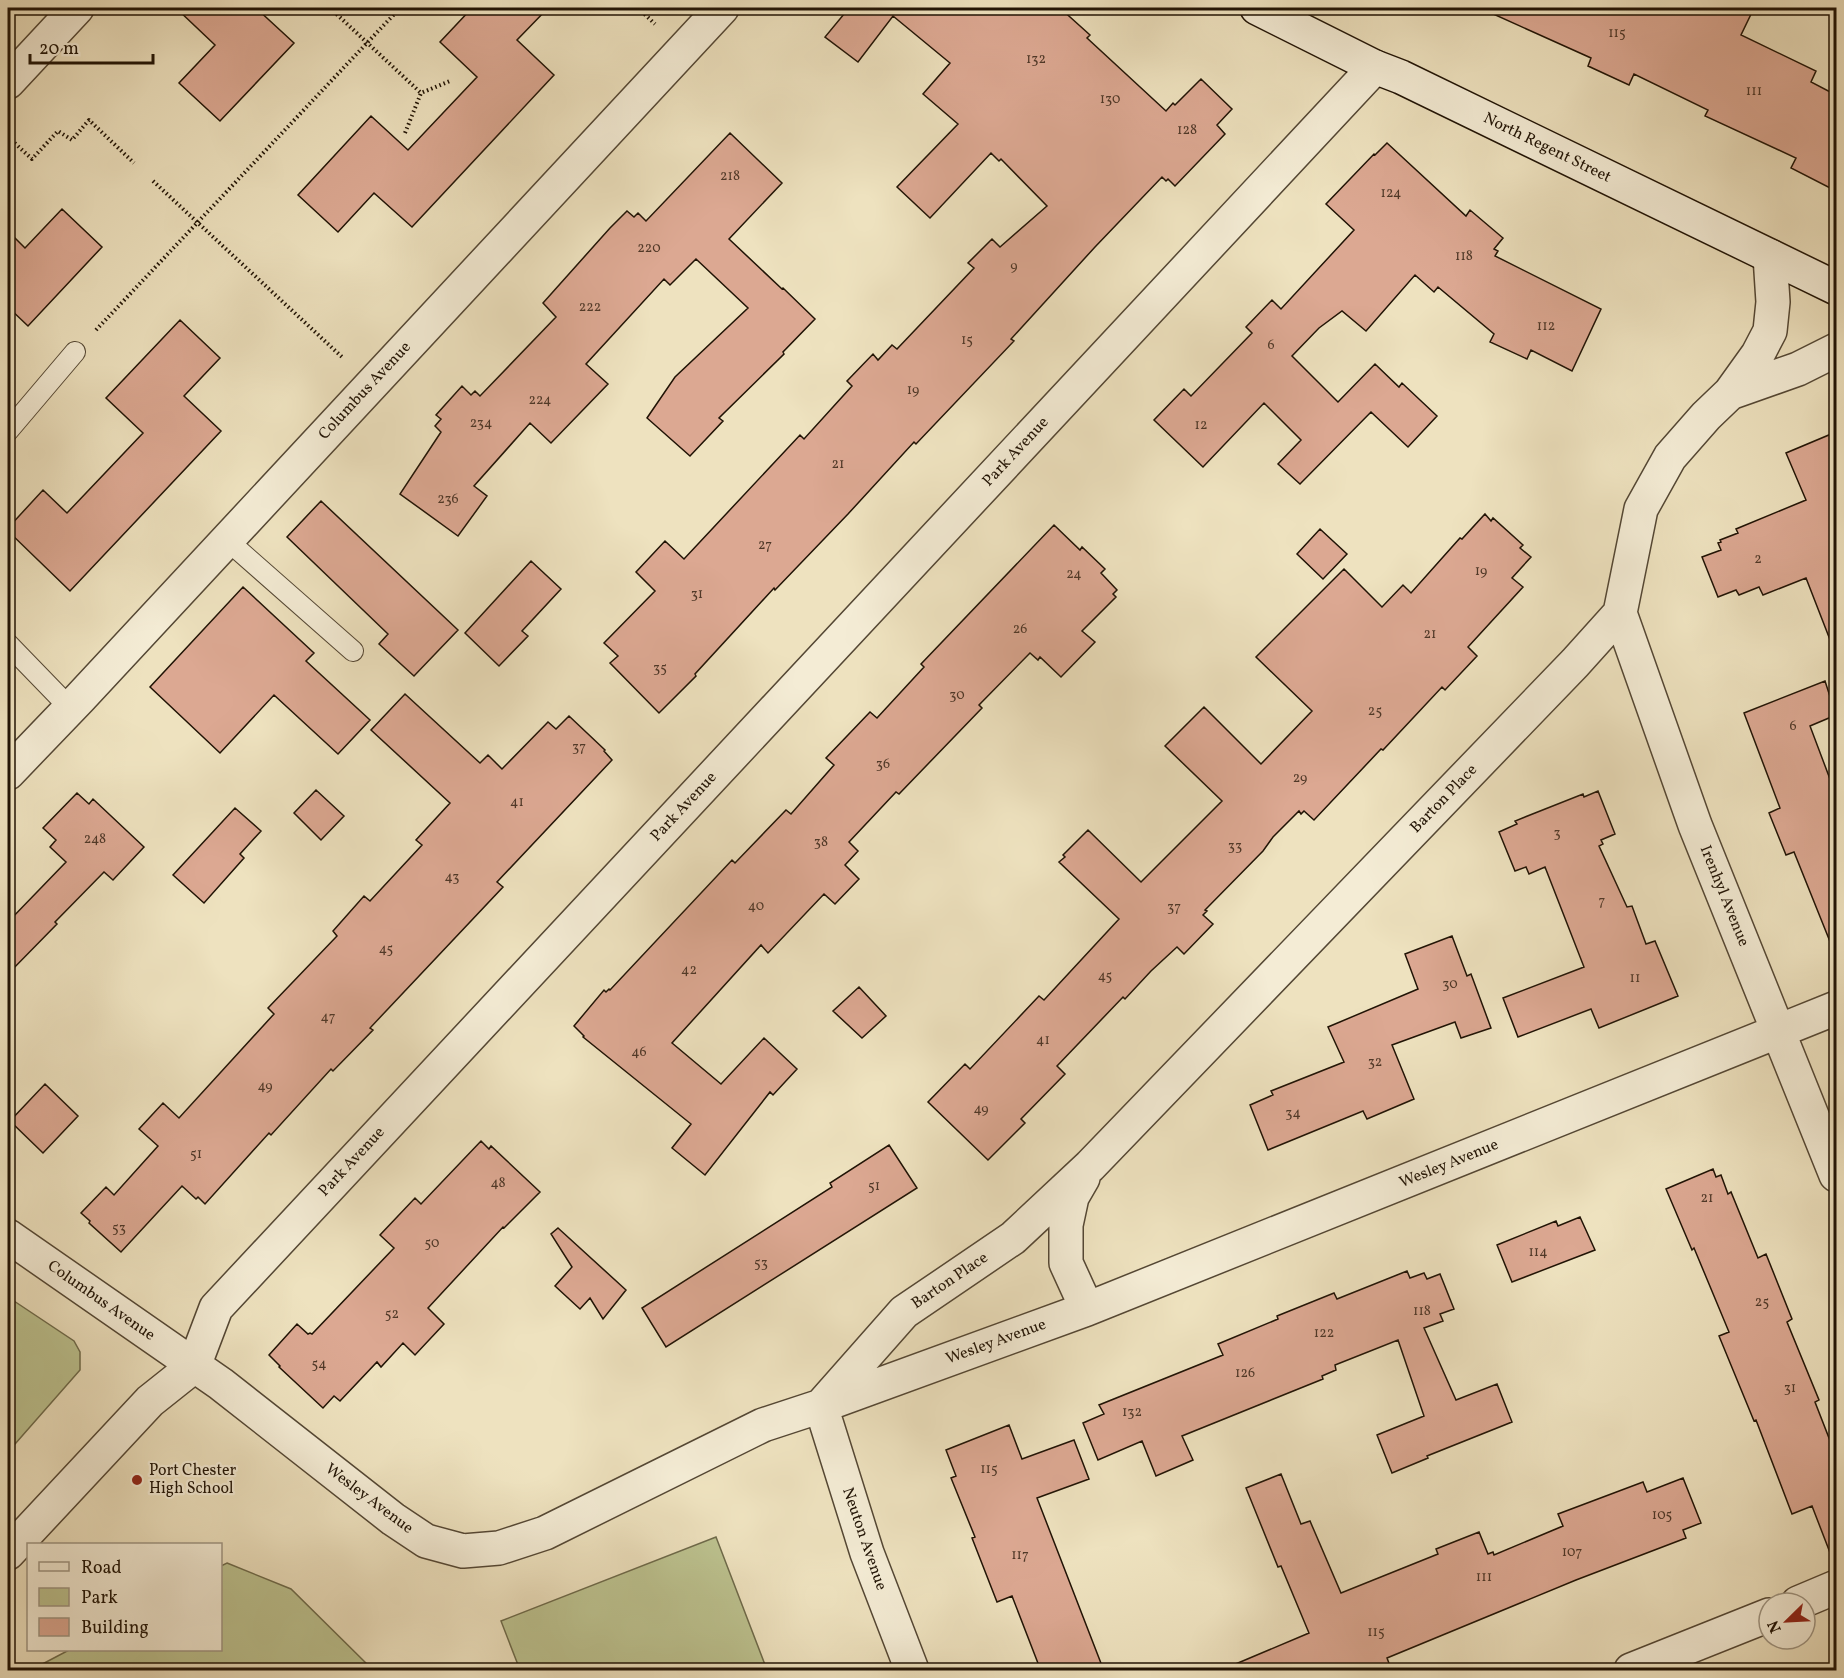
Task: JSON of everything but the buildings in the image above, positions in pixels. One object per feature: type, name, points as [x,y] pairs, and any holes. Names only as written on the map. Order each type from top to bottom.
[{"type":"street","points":[[8,82],[77,8]]},
{"type":"street","name":"Columbus Avenue","points":[[8,773],[722,8]]},
{"type":"street","name":"North Regent Street","points":[[1257,8],[1836,288]]},
{"type":"street","name":"Park Avenue","points":[[194,1366],[216,1308],[1376,67]]},
{"type":"street","points":[[1620,613],[1641,509],[1670,458],[1706,416],[1730,393],[1758,354],[1770,331],[1773,302],[1770,256]]},
{"type":"street","points":[[1730,393],[1798,369],[1836,350]]},
{"type":"street","name":"Irenhyl Avenue","points":[[1620,613],[1695,825],[1836,1175]]},
{"type":"street","name":"Barton Place","points":[[821,1406],[904,1312],[1013,1238],[1090,1166],[1620,613]]},
{"type":"street","name":"Wesley Avenue","points":[[194,1366],[221,1384],[393,1519],[426,1541],[463,1551],[499,1548],[545,1533],[763,1425],[1087,1310],[1836,1008]]},
{"type":"street","name":"Barton Place","points":[[1087,1310],[1066,1263],[1066,1225],[1072,1197],[1090,1166]]},
{"type":"street","name":"Columbus Avenue","points":[[8,1236],[194,1366]]},
{"type":"street","points":[[8,1553],[150,1401],[194,1366]]},
{"type":"street","name":"Neuton Avenue","points":[[821,1406],[867,1553],[912,1671]]},
{"type":"street","points":[[1817,1595],[1836,1587]]},
{"type":"street","points":[[1631,1671],[1757,1620]]},
{"type":"lane","points":[[8,430],[75,352]]},
{"type":"lane","points":[[227,540],[353,651]]},
{"type":"lane","points":[[8,644],[70,708]]},
{"type":"path","points":[[330,8],[422,93]]},
{"type":"path","points":[[75,352],[400,8]]},
{"type":"path","points":[[638,8],[655,24]]},
{"type":"path","points":[[405,133],[422,93],[450,81]]},
{"type":"path","points":[[8,137],[32,159],[58,131],[72,140],[89,120],[135,163]]},
{"type":"path","points":[[153,181],[342,357]]},
{"type":"green space","points":[[8,1297],[74,1341],[80,1352],[80,1370],[8,1452]]},
{"type":"green space","points":[[716,1537],[767,1670],[520,1670],[501,1621]]},
{"type":"green space","points":[[227,1563],[291,1589],[373,1670],[31,1670],[67,1651],[222,1651],[222,1566]]},
{"type":"place","name":"Port Chester High School","points":[[137,1480]]}]
